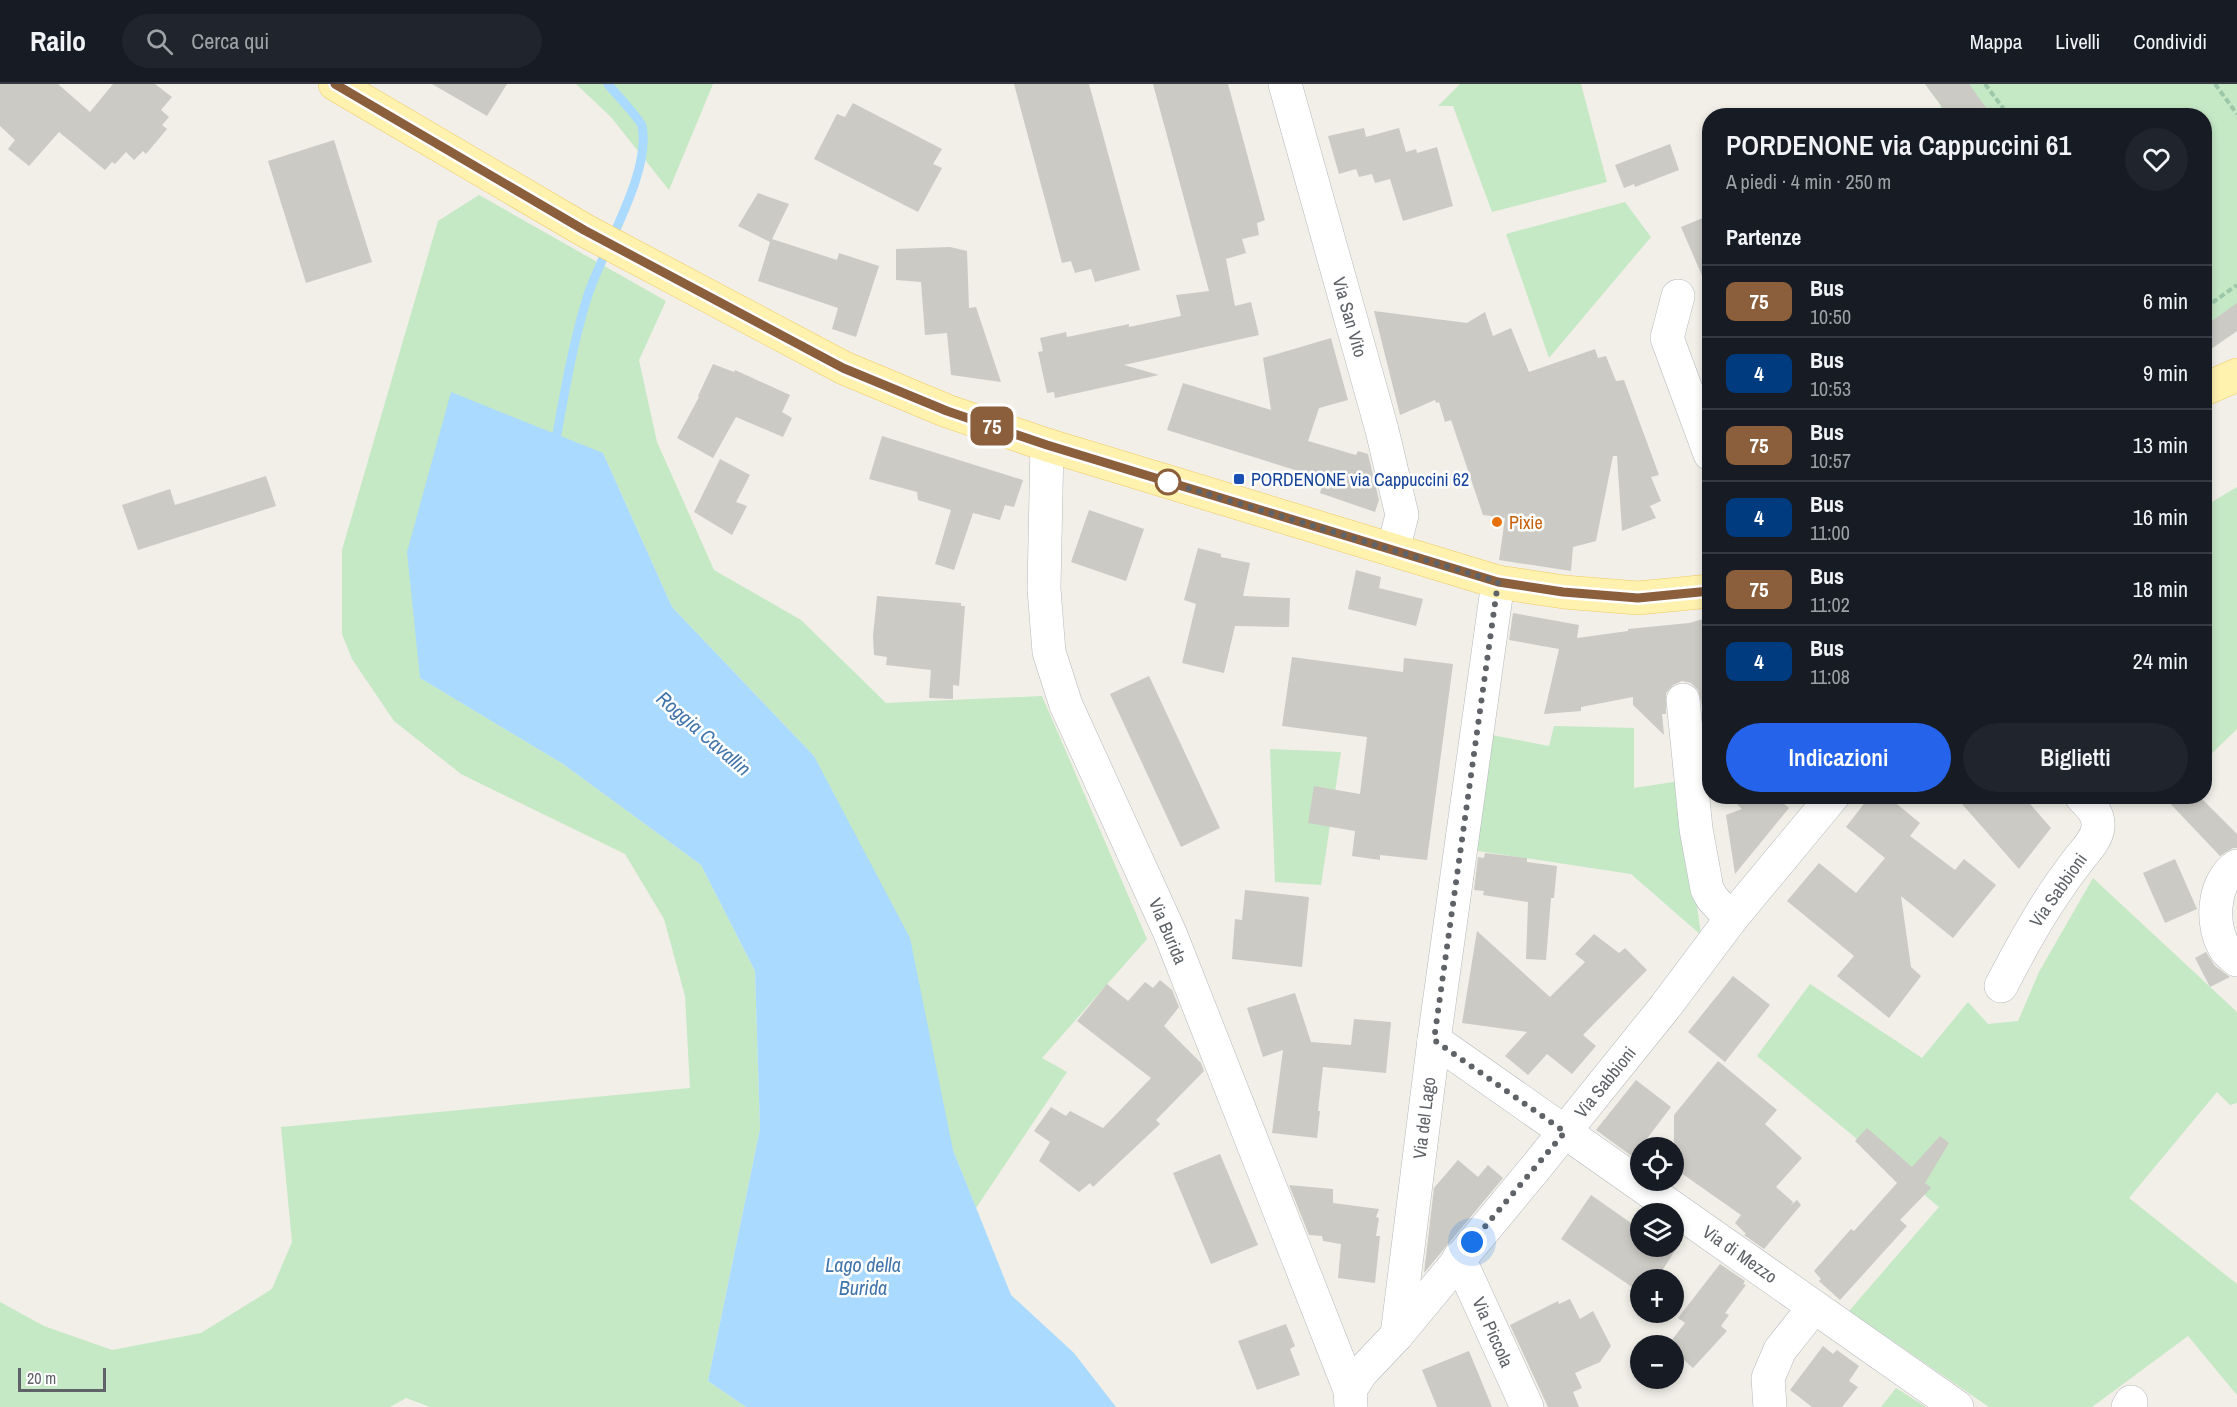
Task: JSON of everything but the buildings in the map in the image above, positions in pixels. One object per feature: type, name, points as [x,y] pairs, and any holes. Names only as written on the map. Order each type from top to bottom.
[{"type":"main road","points":[[335,84],[584,230],[843,368],[947,411],[1047,445],[1498,582],[1563,592],[1638,598],[1702,592]]},
{"type":"main road","points":[[2212,386],[2237,375]]},
{"type":"street","name":"Via San Vito","points":[[1285,84],[1382,430],[1402,515],[1393,550]]},
{"type":"street","points":[[1678,296],[1667,338],[1702,432]]},
{"type":"street","name":"Via Burida","points":[[1047,445],[1044,589],[1049,652],[1066,705],[1170,933],[1355,1401]]},
{"type":"street","name":"Via del Lago","points":[[1397,1335],[1434,1040],[1498,582]]},
{"type":"street","points":[[1683,700],[1696,829],[1707,889],[1731,919]]},
{"type":"street","name":"Via Sabbioni","points":[[1355,1401],[1361,1373],[1397,1335],[1565,1132],[1665,1007],[1731,919],[1826,804]]},
{"type":"street","name":"Via Sabbioni","points":[[2001,986],[2031,928],[2094,839],[2098,830],[2098,817],[2087,804]]},
{"type":"street","points":[[2237,866],[2223,881],[2216,908],[2219,934],[2227,951],[2237,960]]},
{"type":"street","name":"Via di Mezzo","points":[[1434,1040],[1957,1407]]},
{"type":"street","name":"Via Piccola","points":[[1459,1258],[1527,1407]]},
{"type":"street","points":[[1770,1407],[1768,1378],[1780,1350],[1814,1306]]},
{"type":"path","points":[[1986,84],[2003,108]]},
{"type":"path","points":[[2215,84],[2237,114]]},
{"type":"path","points":[[2212,304],[2237,285]]},
{"type":"green space","points":[[576,84],[713,84],[669,190],[611,117]]},
{"type":"green space","points":[[1460,84],[1581,84],[1607,182],[1492,212],[1453,106],[1438,106]]},
{"type":"green space","points":[[1925,84],[2237,84],[2237,331],[2212,348],[2212,108],[1941,108]]},
{"type":"green space","points":[[479,195],[666,301],[639,360],[657,442],[714,570],[801,620],[886,703],[1042,696],[1147,939],[1042,1058],[1067,1072],[976,1208],[953,1150],[814,756],[672,607],[603,453],[420,678],[563,764],[701,865],[755,971],[760,1129],[708,1381],[746,1407],[430,1407],[406,1398],[390,1407],[0,1407],[0,1302],[44,1326],[112,1350],[201,1333],[272,1289],[292,1242],[281,1127],[690,1088],[685,996],[664,919],[625,854],[461,774],[394,721],[352,659],[342,634],[342,550],[438,221]]},
{"type":"green space","points":[[1625,202],[1651,237],[1549,358],[1506,234]]},
{"type":"green space","points":[[2237,487],[2237,729],[2212,753],[2212,502]]},
{"type":"green space","points":[[1554,726],[1634,728],[1634,788],[1680,781],[1701,935],[1631,874],[1472,850],[1486,734],[1549,746]]},
{"type":"green space","points":[[1270,749],[1341,752],[1321,885],[1275,882]]},
{"type":"green space","points":[[2093,878],[2237,1012],[2237,1103],[2230,1105],[2217,1092],[2129,1198],[2237,1284],[2237,1395],[2188,1336],[2092,1407],[1989,1407],[1849,1311],[1939,1207],[1757,1056],[1810,984],[1922,1058],[1968,1002],[1988,1024],[2018,1021],[2039,972]]},
{"type":"green space","points":[[1896,1388],[1926,1407],[1881,1407]]},
{"type":"water","name":"Lago della Burida","points":[[451,392],[603,453],[672,607],[814,756],[910,938],[953,1150],[1011,1295],[1074,1353],[1116,1407],[746,1407],[708,1381],[760,1129],[755,971],[701,865],[563,764],[420,678],[407,552]]},
{"type":"waterway","name":"Roggia Cavallin","points":[[555,445],[577,334],[587,298],[624,212],[640,166],[643,145],[642,126],[608,84]]},
{"type":"bus line","name":"75","points":[[335,84],[584,230],[739,314],[843,368],[947,411],[1066,451],[1498,582],[1563,592],[1638,598],[1702,592]]},
{"type":"place","name":"PORDENONE via Cappuccini 62","points":[[1239,479]]},
{"type":"place","name":"Pixie","points":[[1497,522]]},
{"type":"route","points":[[1168,482],[1498,582],[1434,1040],[1565,1132],[1472,1242]]}]
